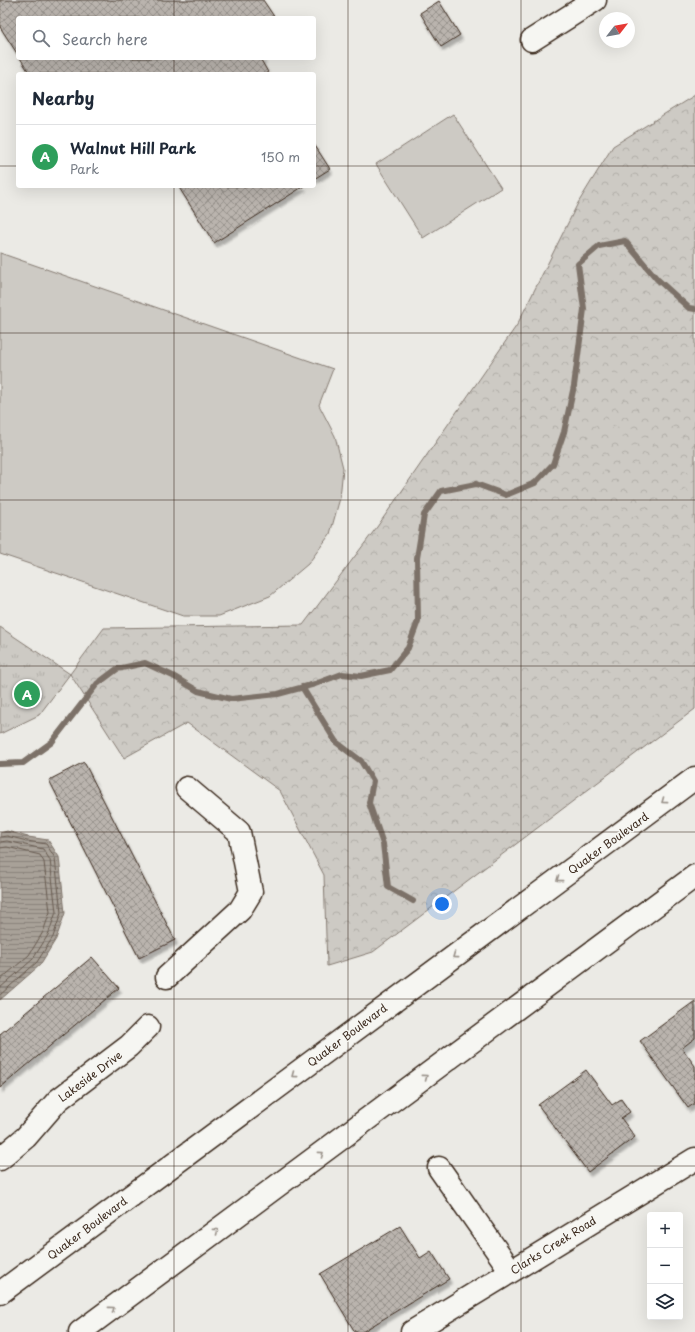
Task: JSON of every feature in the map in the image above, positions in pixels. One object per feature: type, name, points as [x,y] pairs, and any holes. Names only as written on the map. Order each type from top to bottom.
[{"type":"main road","points":[[532,40],[595,0]]},
{"type":"main road","name":"Quaker Boulevard","points":[[0,1293],[695,778]]},
{"type":"main road","points":[[167,977],[240,910],[250,892],[239,832],[187,788]]},
{"type":"main road","points":[[80,1332],[695,876]]},
{"type":"main road","name":"Lakeside Drive","points":[[0,1159],[26,1137],[58,1100],[129,1046],[148,1027]]},
{"type":"main road","name":"Clarks Creek Road","points":[[412,1332],[695,1158]]},
{"type":"main road","points":[[439,1168],[511,1272]]},
{"type":"green space","points":[[695,95],[695,709],[373,952],[327,966],[324,875],[280,791],[187,723],[124,758],[70,674],[104,628],[303,625],[377,527],[517,325],[578,203],[613,146]]},
{"type":"green space","points":[[453,114],[501,188],[423,238],[376,164]]},
{"type":"green space","points":[[0,253],[333,369],[319,405],[335,436],[343,468],[340,498],[330,534],[308,564],[270,596],[219,616],[183,616],[0,554]]},
{"type":"green space","points":[[0,627],[70,674],[39,715],[0,734]]},
{"type":"water","points":[[7,831],[28,837],[48,840],[59,857],[65,913],[56,939],[40,965],[0,1000],[0,833]]},
{"type":"building","points":[[0,0],[263,0],[274,16],[16,16],[16,52],[0,27]]},
{"type":"building","points":[[439,1],[460,35],[441,47],[420,13]]},
{"type":"building","points":[[21,60],[261,60],[268,72],[29,72]]},
{"type":"building","points":[[316,147],[330,169],[316,178]]},
{"type":"building","points":[[179,188],[301,188],[214,243]]},
{"type":"building","points":[[84,762],[175,940],[139,958],[49,780]]},
{"type":"building","points":[[92,957],[119,988],[0,1088],[0,1034]]},
{"type":"building","points":[[695,1001],[695,1038],[682,1048],[695,1066],[695,1103],[688,1108],[640,1041]]},
{"type":"building","points":[[586,1070],[612,1105],[621,1099],[630,1112],[621,1118],[635,1137],[588,1172],[538,1105]]},
{"type":"building","points":[[400,1226],[420,1258],[431,1251],[449,1279],[362,1332],[355,1332],[320,1274]]},
{"type":"waterway","points":[[0,764],[23,763],[52,742],[97,684],[117,669],[145,663],[173,676],[198,691],[231,699],[278,694],[315,684],[342,674],[361,676],[390,670],[408,648],[418,621],[417,558],[424,515],[441,491],[476,484],[506,495],[535,483],[553,464],[564,432],[574,386],[584,309],[578,264],[599,246],[625,241],[657,279],[689,308],[695,309]]},
{"type":"waterway","points":[[302,687],[336,742],[361,761],[373,781],[369,803],[383,844],[388,887],[413,901]]},
{"type":"place","name":"Walnut Hill Park","points":[[27,694]]}]
